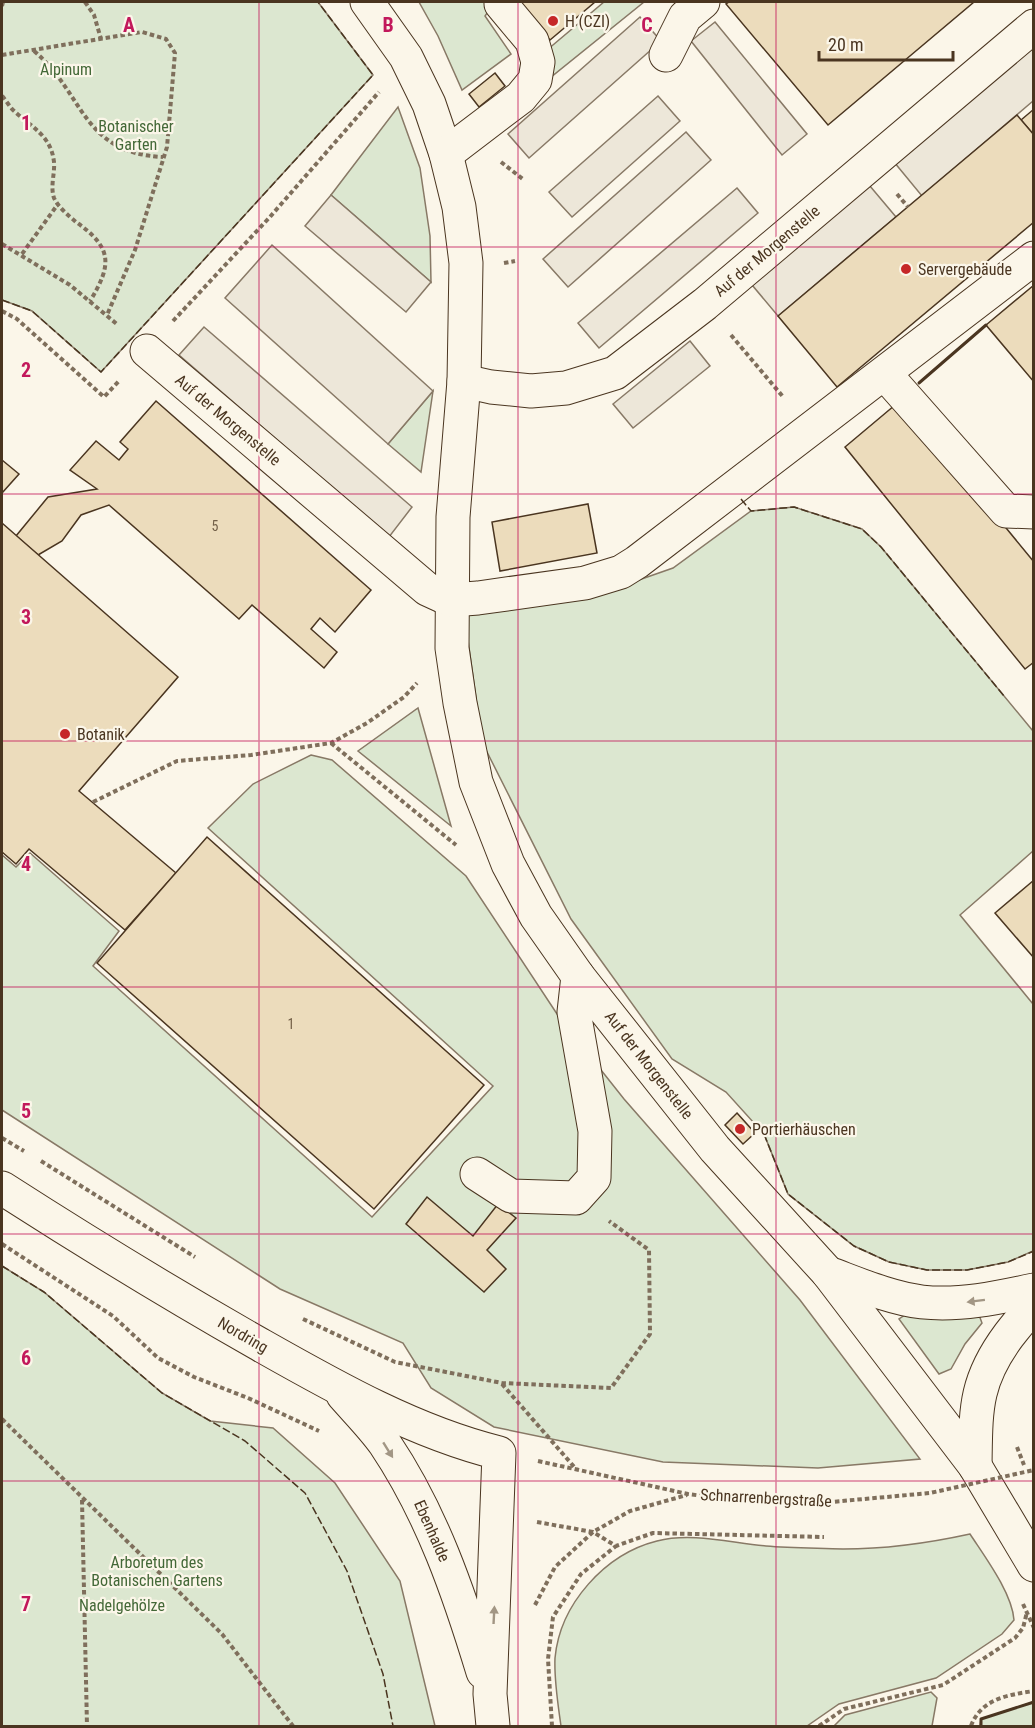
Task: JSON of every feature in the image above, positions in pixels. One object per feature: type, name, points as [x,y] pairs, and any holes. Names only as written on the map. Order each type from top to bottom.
[{"type":"street","name":"Auf der Morgenstelle","points":[[367,2],[406,57],[429,104],[446,154],[459,207],[466,263],[464,381],[453,517],[452,648],[460,703],[476,782],[514,874],[536,916],[578,976],[715,1149],[828,1273],[961,1479],[1034,1565]]},
{"type":"street","points":[[666,55],[685,17],[703,2]]},
{"type":"street","points":[[446,154],[521,97],[535,81],[538,62],[532,41],[501,4]]},
{"type":"street","name":"Auf der Morgenstelle","points":[[464,381],[491,387],[531,391],[566,388],[594,380],[622,368],[705,304],[1034,26]]},
{"type":"street","points":[[451,600],[585,583],[621,572],[811,431],[1034,258]]},
{"type":"street","name":"Auf der Morgenstelle","points":[[147,351],[427,590],[451,600]]},
{"type":"street","points":[[885,374],[1006,511],[1034,512]]},
{"type":"street","points":[[477,1174],[511,1196],[576,1198],[594,1178],[595,1131],[574,1011],[578,976]]},
{"type":"street","name":"Nordring","points":[[2,1188],[135,1274],[337,1389],[461,1443],[500,1453]]},
{"type":"street","points":[[828,1273],[875,1290],[921,1302],[963,1302],[1034,1290]]},
{"type":"street","points":[[961,1479],[985,1372],[1003,1344],[1034,1307]]},
{"type":"street","name":"Ebenhalde","points":[[337,1389],[384,1443],[419,1500],[456,1585],[490,1694]]},
{"type":"street","name":"Ebenhalde","points":[[493,1726],[490,1694],[500,1453]]},
{"type":"path","points":[[85,2],[101,39]]},
{"type":"path","points":[[90,10],[94,2]]},
{"type":"path","points":[[2,55],[142,32],[166,39],[175,53],[167,147],[135,250],[107,315]]},
{"type":"path","points":[[34,50],[51,65],[86,120],[112,144],[142,156],[163,157]]},
{"type":"path","points":[[2,311],[17,319],[104,398],[269,218],[383,87]]},
{"type":"path","points":[[2,96],[14,111],[42,134],[52,149],[54,166],[52,181],[58,204],[104,247],[108,261],[102,282],[90,302]]},
{"type":"path","points":[[21,254],[58,204]]},
{"type":"path","points":[[2,244],[70,285],[147,351]]},
{"type":"path","points":[[705,304],[811,431]]},
{"type":"path","points":[[93,802],[177,760],[251,754],[331,743],[367,723],[404,697],[420,680]]},
{"type":"path","points":[[331,743],[460,849]]},
{"type":"path","points":[[2,1138],[28,1154]]},
{"type":"path","points":[[37,1159],[196,1257]]},
{"type":"path","points":[[299,1317],[395,1362],[502,1383],[611,1388],[650,1334],[650,1250],[576,1198]]},
{"type":"path","points":[[502,1383],[577,1470]]},
{"type":"path","points":[[2,1419],[82,1500],[222,1634],[293,1726]]},
{"type":"path","points":[[1015,1441],[1030,1479]]},
{"type":"path","name":"Schnarrenbergstraße","points":[[500,1453],[688,1494],[725,1499],[820,1503],[919,1494],[1034,1470]]},
{"type":"path","points":[[533,1609],[555,1567],[593,1532],[630,1511],[688,1494]]},
{"type":"path","points":[[82,1500],[87,1726]]},
{"type":"path","points":[[552,1726],[548,1659],[553,1617],[581,1574],[616,1546]]},
{"type":"path","points":[[1022,1601],[1034,1628]]},
{"type":"path","points":[[820,1726],[844,1709],[943,1685],[1016,1638],[1023,1628],[1028,1611]]},
{"type":"path","points":[[971,1726],[982,1707],[1001,1697],[1034,1691]]},
{"type":"green space","name":"Botanischer Garten","points":[[2,2],[318,2],[373,75],[101,372],[32,311],[2,300]]},
{"type":"green space","points":[[419,2],[495,2],[485,16],[511,54],[462,90],[438,36]]},
{"type":"green space","points":[[604,2],[644,2],[551,77],[547,50]]},
{"type":"green space","points":[[398,107],[420,168],[430,236],[431,282],[331,195]]},
{"type":"green space","points":[[433,391],[421,472],[388,444]]},
{"type":"green space","points":[[794,507],[862,529],[881,547],[1033,731],[1033,851],[960,915],[1033,1004],[1033,1251],[1008,1262],[967,1270],[927,1270],[889,1262],[854,1246],[788,1194],[764,1134],[726,1092],[672,1059],[571,919],[482,742],[464,611],[613,589],[673,568],[751,511]]},
{"type":"green space","points":[[418,708],[451,826],[358,751]]},
{"type":"green space","points":[[311,755],[332,760],[466,876],[559,1017],[624,1099],[800,1300],[920,1459],[818,1468],[663,1462],[494,1427],[431,1388],[403,1343],[280,1289],[2,1110],[2,855],[16,867],[30,853],[119,931],[93,966],[372,1217],[493,1086],[208,828],[253,784]]},
{"type":"green space","name":"Arboretum des Botanischen Gartens","points":[[2,1266],[44,1292],[162,1393],[210,1421],[273,1428],[335,1483],[400,1581],[435,1726],[2,1726]]},
{"type":"green space","points":[[908,1313],[979,1315],[982,1323],[965,1344],[951,1369],[939,1374],[899,1319]]},
{"type":"green space","points":[[970,1534],[1003,1587],[1014,1620],[1002,1634],[936,1678],[839,1704],[807,1726],[561,1726],[555,1658],[566,1619],[588,1584],[603,1569],[638,1548],[657,1541],[684,1538],[775,1547],[859,1549],[907,1545]]},
{"type":"green space","points":[[931,1692],[937,1698],[932,1726],[834,1726],[845,1715]]},
{"type":"green space","points":[[1033,1702],[1033,1726],[980,1726],[981,1719]]},
{"type":"shaded area","points":[[640,17],[661,41],[529,158],[508,134]]},
{"type":"shaded area","points":[[715,22],[807,134],[782,155],[691,41]]},
{"type":"shaded area","points":[[1033,26],[1033,101],[922,196],[885,151]]},
{"type":"shaded area","points":[[658,96],[680,121],[572,217],[549,192]]},
{"type":"shaded area","points":[[686,132],[711,160],[568,287],[543,259]]},
{"type":"shaded area","points":[[859,173],[896,217],[778,316],[742,273]]},
{"type":"shaded area","points":[[737,188],[758,213],[599,348],[578,323]]},
{"type":"shaded area","points":[[331,195],[431,282],[406,312],[305,226]]},
{"type":"shaded area","points":[[272,245],[433,391],[388,444],[225,298]]},
{"type":"shaded area","points":[[204,327],[412,507],[389,537],[179,355]]},
{"type":"shaded area","points":[[690,341],[710,366],[633,428],[613,404]]},
{"type":"building","name":"H (CZI)","points":[[517,2],[595,2],[550,40]]},
{"type":"building","points":[[729,2],[974,2],[828,125],[726,4]]},
{"type":"building","points":[[495,73],[505,86],[479,107],[469,94]]},
{"type":"building","points":[[1034,109],[1034,135],[1021,120]]},
{"type":"building","name":"Servergebäude","points":[[1017,115],[1034,135],[1034,222],[837,387],[778,316]]},
{"type":"building","points":[[1034,285],[1034,382],[986,325]]},
{"type":"building","points":[[901,400],[1034,562],[1034,662],[1025,669],[845,447]]},
{"type":"building","points":[[156,401],[371,590],[335,632],[320,618],[311,629],[337,652],[324,668],[252,605],[239,619],[109,505],[81,515],[62,541],[38,555],[16,536],[48,497],[97,489],[70,470],[96,441],[119,460],[128,449],[120,442]]},
{"type":"building","points":[[2,460],[19,474],[2,493]]},
{"type":"building","points":[[588,504],[597,553],[500,571],[492,522]]},
{"type":"building","name":"Botanik","points":[[2,523],[178,677],[79,791],[176,873],[125,930],[29,849],[16,864],[2,852]]},
{"type":"building","points":[[207,837],[484,1085],[374,1209],[97,963]]},
{"type":"building","points":[[1034,880],[1034,958],[995,913]]},
{"type":"building","name":"Portierhäuschen","points":[[737,1113],[755,1133],[743,1144],[725,1125]]},
{"type":"building","points":[[427,1197],[473,1236],[498,1204],[516,1218],[487,1250],[506,1269],[484,1292],[406,1224]]},
{"type":"fence","points":[[2,300],[32,311],[101,372],[373,75],[318,2]]},
{"type":"fence","points":[[741,499],[751,511],[794,507],[862,529],[881,547],[1004,696]]},
{"type":"fence","points":[[764,1134],[788,1194],[854,1246],[889,1262],[927,1270],[967,1270],[1008,1262],[1034,1251]]},
{"type":"fence","points":[[2,1266],[44,1292],[162,1393],[245,1441],[305,1493],[347,1571],[383,1674],[393,1726]]},
{"type":"wall","points":[[919,383],[986,325]]},
{"type":"wall","points":[[981,1726],[981,1719],[1034,1702]]},
{"type":"place","name":"H (CZI)","points":[[553,21]]},
{"type":"place","name":"Servergebäude","points":[[906,269]]},
{"type":"place","name":"Botanik","points":[[65,734]]},
{"type":"place","name":"Portierhäuschen","points":[[740,1129]]},
{"type":"park label","name":"Alpinum","points":[[66,69]]},
{"type":"park label","name":"Nadelgehölze","points":[[122,1605]]}]
